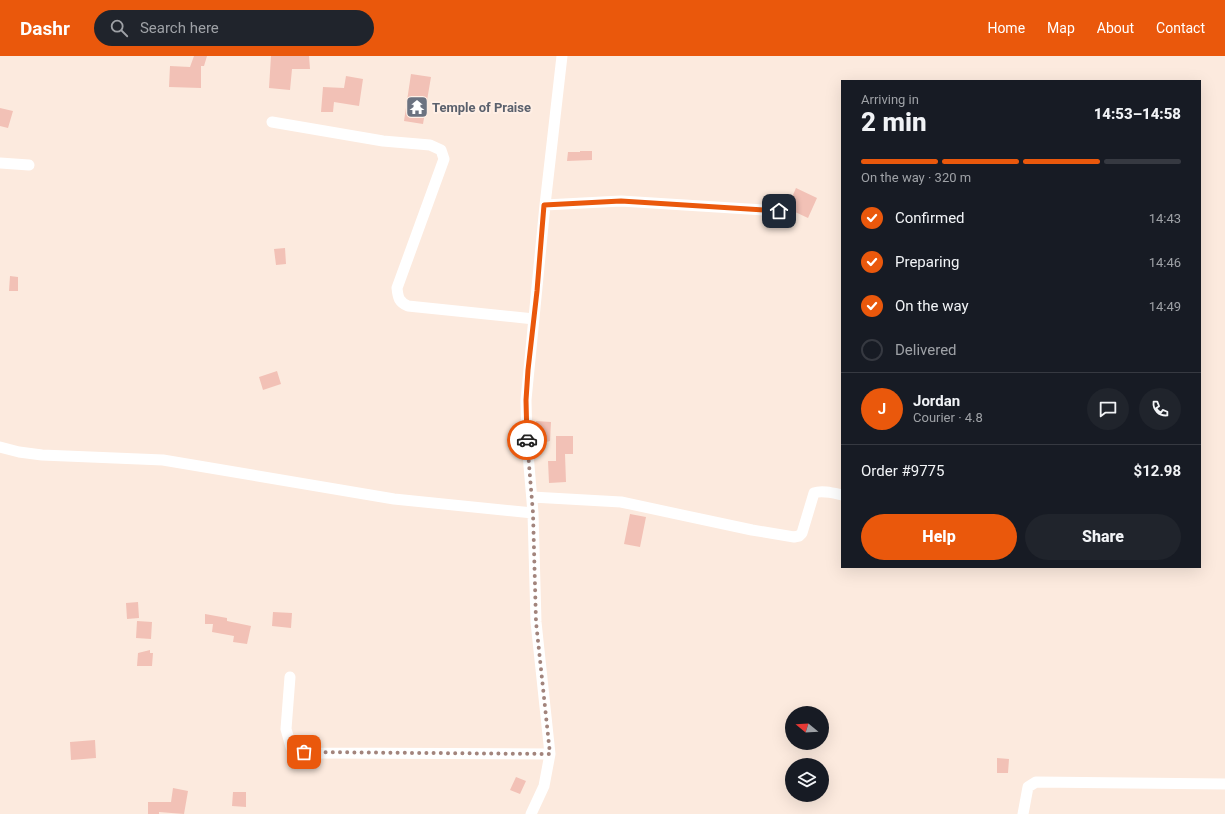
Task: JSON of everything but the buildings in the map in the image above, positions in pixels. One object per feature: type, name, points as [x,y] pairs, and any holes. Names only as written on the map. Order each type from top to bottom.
[{"type":"street","points":[[531,814],[544,786],[550,754],[536,622],[533,513],[527,442],[526,400],[544,205],[562,56]]},
{"type":"street","points":[[272,122],[383,141],[430,145],[441,150],[444,159],[397,288],[398,298],[401,303],[408,306],[534,319]]},
{"type":"street","points":[[0,163],[29,165]]},
{"type":"street","points":[[544,205],[621,201],[779,211]]},
{"type":"street","points":[[0,447],[42,456],[163,460],[394,499],[533,513]]},
{"type":"street","points":[[532,497],[621,502],[752,530],[799,536],[802,533],[814,493],[828,492],[841,495]]},
{"type":"street","points":[[290,677],[286,728],[291,747],[297,750],[315,753],[550,754]]},
{"type":"street","points":[[1023,814],[1028,787],[1036,782],[1225,784]]},
{"type":"way so far","points":[[304,752],[550,754],[546,728],[536,622],[533,513],[527,440]]},
{"type":"place","name":"Temple of Praise","points":[[417,107]]},
{"type":"route","points":[[527,440],[526,400],[528,370],[537,291],[544,205],[621,201],[680,206],[779,211]]}]
